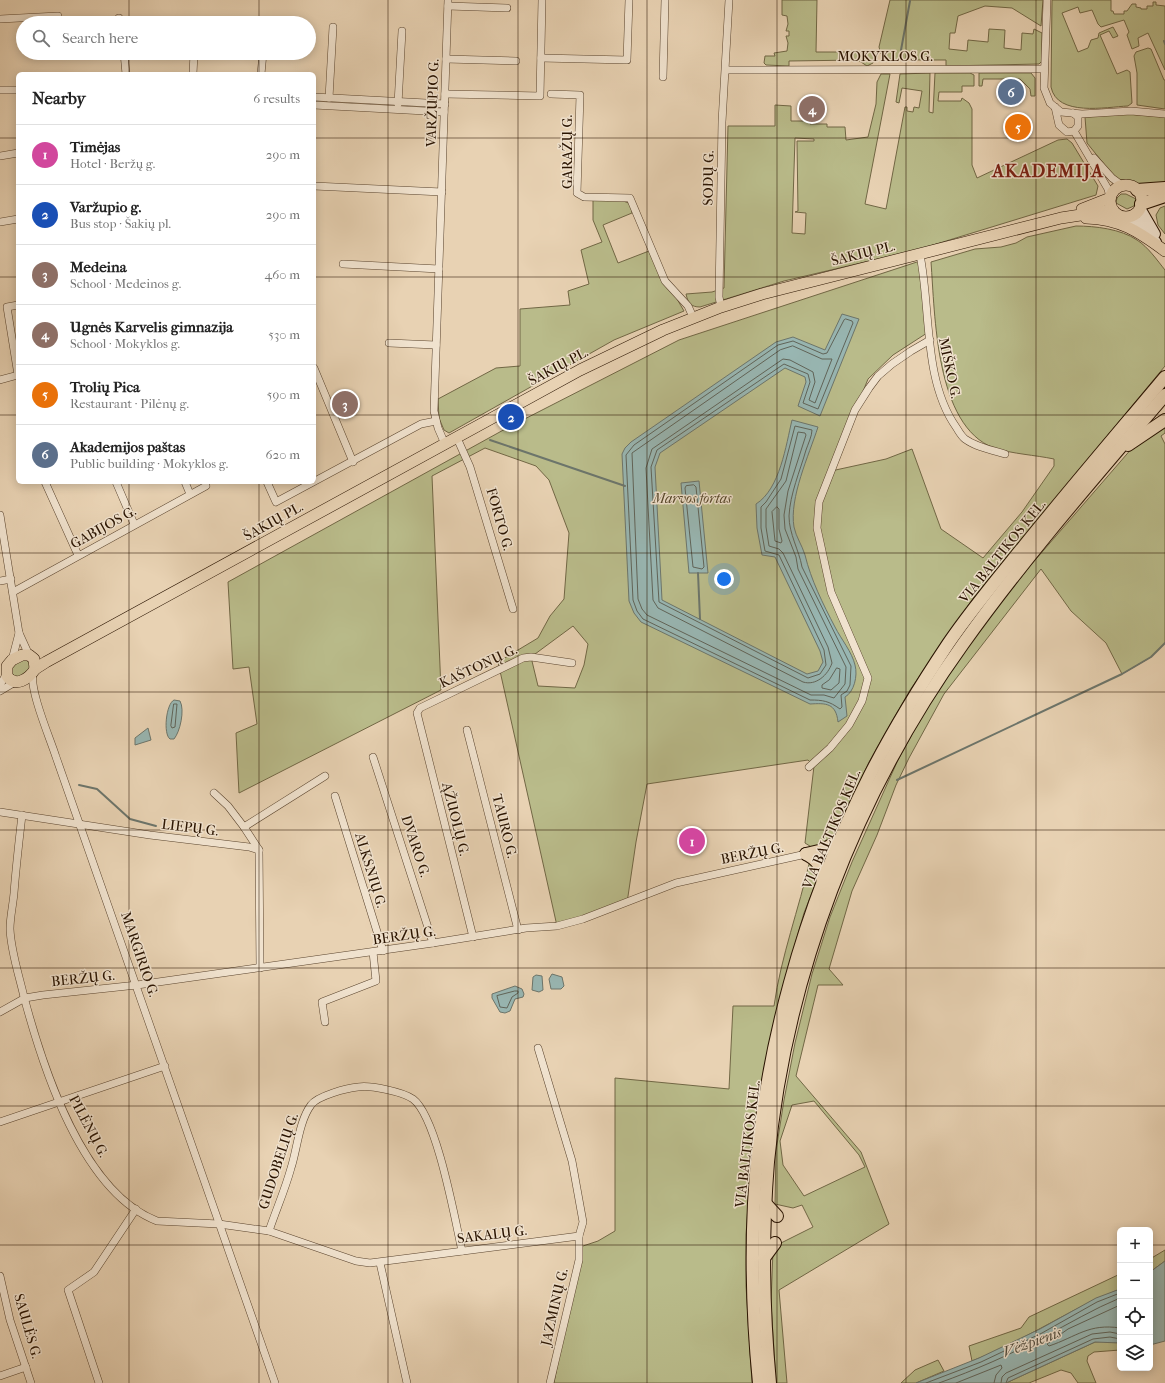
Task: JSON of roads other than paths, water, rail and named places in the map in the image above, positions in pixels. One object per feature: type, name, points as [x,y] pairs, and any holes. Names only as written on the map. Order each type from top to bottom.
[{"type":"highway","points":[[1137,190],[1165,188]]},
{"type":"highway","points":[[1141,206],[1165,196]]},
{"type":"highway","name":"VIA BALTIKOS KEL.","points":[[759,1383],[753,1309],[753,1235],[757,1163],[761,1127],[772,1060],[785,1002],[823,883],[841,838],[869,776],[922,685],[950,642],[981,600],[1051,513],[1165,377]]},
{"type":"highway","name":"VIA BALTIKOS KEL.","points":[[770,1383],[765,1310],[764,1258],[769,1159],[774,1115],[788,1041],[798,1000],[816,937],[829,900],[866,811],[905,735],[961,645],[1022,566],[1165,395]]},
{"type":"highway","points":[[1115,454],[1165,420]]},
{"type":"highway","points":[[806,854],[823,850],[841,838]]},
{"type":"highway","points":[[806,854],[816,860],[819,864],[823,883]]},
{"type":"highway","points":[[766,1204],[776,1216]]},
{"type":"highway","points":[[764,1258],[775,1243]]},
{"type":"main road","points":[[1124,186],[1131,186],[1137,190],[1141,197],[1141,206],[1165,251],[1138,222],[1128,217],[1121,216],[1113,210],[1110,198],[1114,191],[1124,186]]},
{"type":"main road","name":"ŠAKIŲ PL.","points":[[1061,218],[1110,198]]},
{"type":"main road","points":[[1128,217],[1135,214],[1141,206]]},
{"type":"main road","name":"ŠAKIŲ PL.","points":[[34,671],[40,665],[624,348],[693,317],[721,307],[804,283],[920,255],[1061,218],[1113,210]]},
{"type":"main road","points":[[1061,218],[1097,218],[1117,222],[1142,234],[1165,251]]},
{"type":"main road","name":"ŠAKIŲ PL.","points":[[31,656],[44,655],[104,630]]},
{"type":"main road","points":[[22,655],[31,656],[36,663],[34,671],[17,682],[9,679],[5,668],[22,655]]},
{"type":"street","points":[[445,94],[540,96],[542,0]]},
{"type":"street","points":[[541,58],[627,60],[629,0]]},
{"type":"street","points":[[663,78],[665,0]]},
{"type":"street","name":"SODŲ G.","points":[[721,307],[719,296],[722,122],[729,0]]},
{"type":"street","points":[[1047,0],[1044,88],[1047,98],[1055,107],[1061,112],[1070,113],[1080,117],[1131,111],[1165,114]]},
{"type":"street","points":[[448,3],[507,8]]},
{"type":"street","name":"VARŽUPIO G.","points":[[446,444],[436,421],[434,411],[448,3]]},
{"type":"street","points":[[0,19],[16,18]]},
{"type":"street","points":[[329,98],[333,27]]},
{"type":"street","points":[[398,109],[402,31]]},
{"type":"street","points":[[446,59],[516,61]]},
{"type":"street","points":[[125,60],[126,72]]},
{"type":"street","points":[[193,72],[194,60]]},
{"type":"street","points":[[261,72],[262,60]]},
{"type":"street","name":"MOKYKLOS G.","points":[[726,70],[1044,69]]},
{"type":"street","points":[[0,90],[16,90]]},
{"type":"street","name":"GARAŽŲ G.","points":[[551,94],[580,95],[577,193],[584,197],[630,198],[665,282],[688,306],[693,317]]},
{"type":"street","points":[[316,97],[445,104]]},
{"type":"street","points":[[316,105],[444,112]]},
{"type":"street","points":[[1055,107],[1064,131],[1074,131]]},
{"type":"street","points":[[1059,121],[1061,116],[1070,113]]},
{"type":"street","points":[[1074,131],[1078,126],[1080,117]]},
{"type":"street","points":[[1074,131],[1108,189],[1110,198]]},
{"type":"street","points":[[1084,148],[1112,178],[1124,186]]},
{"type":"street","points":[[0,156],[16,153]]},
{"type":"street","points":[[316,186],[442,192]]},
{"type":"street","points":[[0,222],[16,219]]},
{"type":"street","name":"MIŠKO G.","points":[[920,255],[930,340],[938,388],[950,419],[964,438],[980,447],[1005,454]]},
{"type":"street","points":[[343,264],[439,269]]},
{"type":"street","points":[[16,305],[7,307],[16,363]]},
{"type":"street","points":[[809,766],[830,748],[849,725],[862,701],[868,678],[831,592],[817,528],[819,502],[855,410],[869,388],[878,376],[892,364],[911,350],[930,340]]},
{"type":"street","points":[[388,343],[436,345]]},
{"type":"street","points":[[316,373],[353,462]]},
{"type":"street","points":[[0,380],[16,376]]},
{"type":"street","points":[[316,481],[422,424],[436,421]]},
{"type":"street","name":"FORTO G.","points":[[457,438],[470,467],[513,609]]},
{"type":"street","points":[[46,484],[78,555]]},
{"type":"street","points":[[117,484],[134,524]]},
{"type":"street","points":[[186,484],[190,494]]},
{"type":"street","points":[[268,484],[276,502],[311,484]]},
{"type":"street","name":"GABIJOS G.","points":[[13,592],[134,524],[206,486]]},
{"type":"street","points":[[0,515],[19,633],[31,656]]},
{"type":"street","points":[[0,581],[11,579]]},
{"type":"street","points":[[0,685],[19,633]]},
{"type":"street","name":"KAŠTONŲ G.","points":[[420,708],[523,658],[531,657],[572,663]]},
{"type":"street","name":"MARGIRIO G.","points":[[34,671],[32,681],[35,694],[220,1224]]},
{"type":"street","points":[[0,691],[17,682],[35,694]]},
{"type":"street","name":"ĄŽUOLŲ G.","points":[[420,708],[417,713],[418,719],[473,937]]},
{"type":"street","name":"TAURO G.","points":[[467,730],[518,930]]},
{"type":"street","name":"DVARO G.","points":[[373,757],[434,944]]},
{"type":"street","points":[[244,827],[325,776]]},
{"type":"street","points":[[214,793],[228,806],[259,850],[260,968]]},
{"type":"street","name":"ALKSNIŲ G.","points":[[334,796],[383,951]]},
{"type":"street","name":"LIEPŲ G.","points":[[0,812],[259,850]]},
{"type":"street","name":"PILĖNŲ G.","points":[[22,815],[10,929],[14,957],[50,1082],[73,1131],[96,1168],[112,1188],[136,1209],[157,1221],[220,1224]]},
{"type":"street","name":"BERŽŲ G.","points":[[0,1012],[25,998],[66,992],[137,985],[434,944],[518,930],[557,926],[580,920],[676,883],[806,854]]},
{"type":"street","points":[[325,1022],[322,1002],[376,981],[373,952]]},
{"type":"street","points":[[538,1048],[572,1160],[583,1222],[579,1236]]},
{"type":"street","points":[[0,1122],[165,1066]]},
{"type":"street","name":"GUDOBELIŲ G.","points":[[269,1231],[291,1169],[303,1123],[311,1104],[328,1095],[351,1088],[368,1085],[413,1099],[420,1106],[426,1118],[447,1178],[462,1251]]},
{"type":"street","points":[[99,1383],[68,1290],[94,1272],[136,1209]]},
{"type":"street","points":[[220,1224],[275,1383]]},
{"type":"street","name":"SAKALŲ G.","points":[[220,1224],[269,1231],[356,1261],[380,1263],[579,1236]]},
{"type":"street","name":"JAZMINŲ G.","points":[[550,1383],[579,1260],[579,1236]]},
{"type":"street","points":[[380,1263],[407,1383]]},
{"type":"street","name":"SAULĖS G.","points":[[0,1276],[10,1320],[31,1383]]},
{"type":"street","points":[[0,1376],[26,1366]]},
{"type":"water","points":[[842,314],[859,319],[820,416],[798,406],[806,382],[805,377],[785,368],[660,453],[655,467],[662,600],[807,674],[818,671],[823,662],[820,651],[775,557],[762,555],[757,528],[756,504],[771,488],[781,466],[792,420],[818,427],[797,490],[793,516],[796,534],[804,551],[818,592],[826,610],[851,655],[856,669],[853,688],[845,697],[847,716],[838,722],[835,711],[829,706],[825,704],[810,704],[641,622],[634,613],[629,601],[622,454],[631,442],[776,342],[793,337],[825,350]]},
{"type":"water","points":[[699,481],[708,573],[689,573],[681,483]]},
{"type":"water","points":[[174,700],[180,701],[182,715],[176,736],[174,739],[170,739],[166,726],[166,719],[169,707]]},
{"type":"water","points":[[148,728],[151,740],[135,745],[135,738]]},
{"type":"water","points":[[552,974],[562,977],[564,986],[561,989],[551,989],[549,979]]},
{"type":"water","points":[[536,975],[542,976],[543,990],[539,992],[532,990],[533,977]]},
{"type":"water","points":[[515,986],[522,989],[524,994],[523,997],[515,999],[510,1011],[505,1013],[500,1012],[492,998],[492,994]]},
{"type":"water","points":[[1165,1261],[1165,1341],[1153,1344],[1153,1299],[1153,1270]]},
{"type":"water","name":"Vėžpienis","points":[[1117,1290],[1117,1343],[1095,1342],[1006,1383],[916,1383],[979,1358],[1040,1329],[1096,1298]]},
{"type":"waterway","points":[[901,50],[910,1]]},
{"type":"waterway","points":[[490,440],[625,486]]},
{"type":"waterway","points":[[698,573],[700,619]]},
{"type":"waterway","points":[[897,780],[1122,674],[1151,657],[1165,643]]},
{"type":"waterway","points":[[79,785],[97,789],[130,819],[156,826]]},
{"type":"place","name":"Akademijos paštas","points":[[1011,92]]},
{"type":"place","name":"Ugnės Karvelis gimnazija","points":[[812,109]]},
{"type":"place","name":"Trolių Pica","points":[[1018,127]]},
{"type":"place","name":"Medeina","points":[[345,404]]},
{"type":"place","name":"Varžupio g.","points":[[511,417]]},
{"type":"place","name":"Timėjas","points":[[692,841]]},
{"type":"district","name":"AKADEMIJA","points":[[1048,171]]},
{"type":"park label","name":"Marvos fortas","points":[[692,498]]}]
